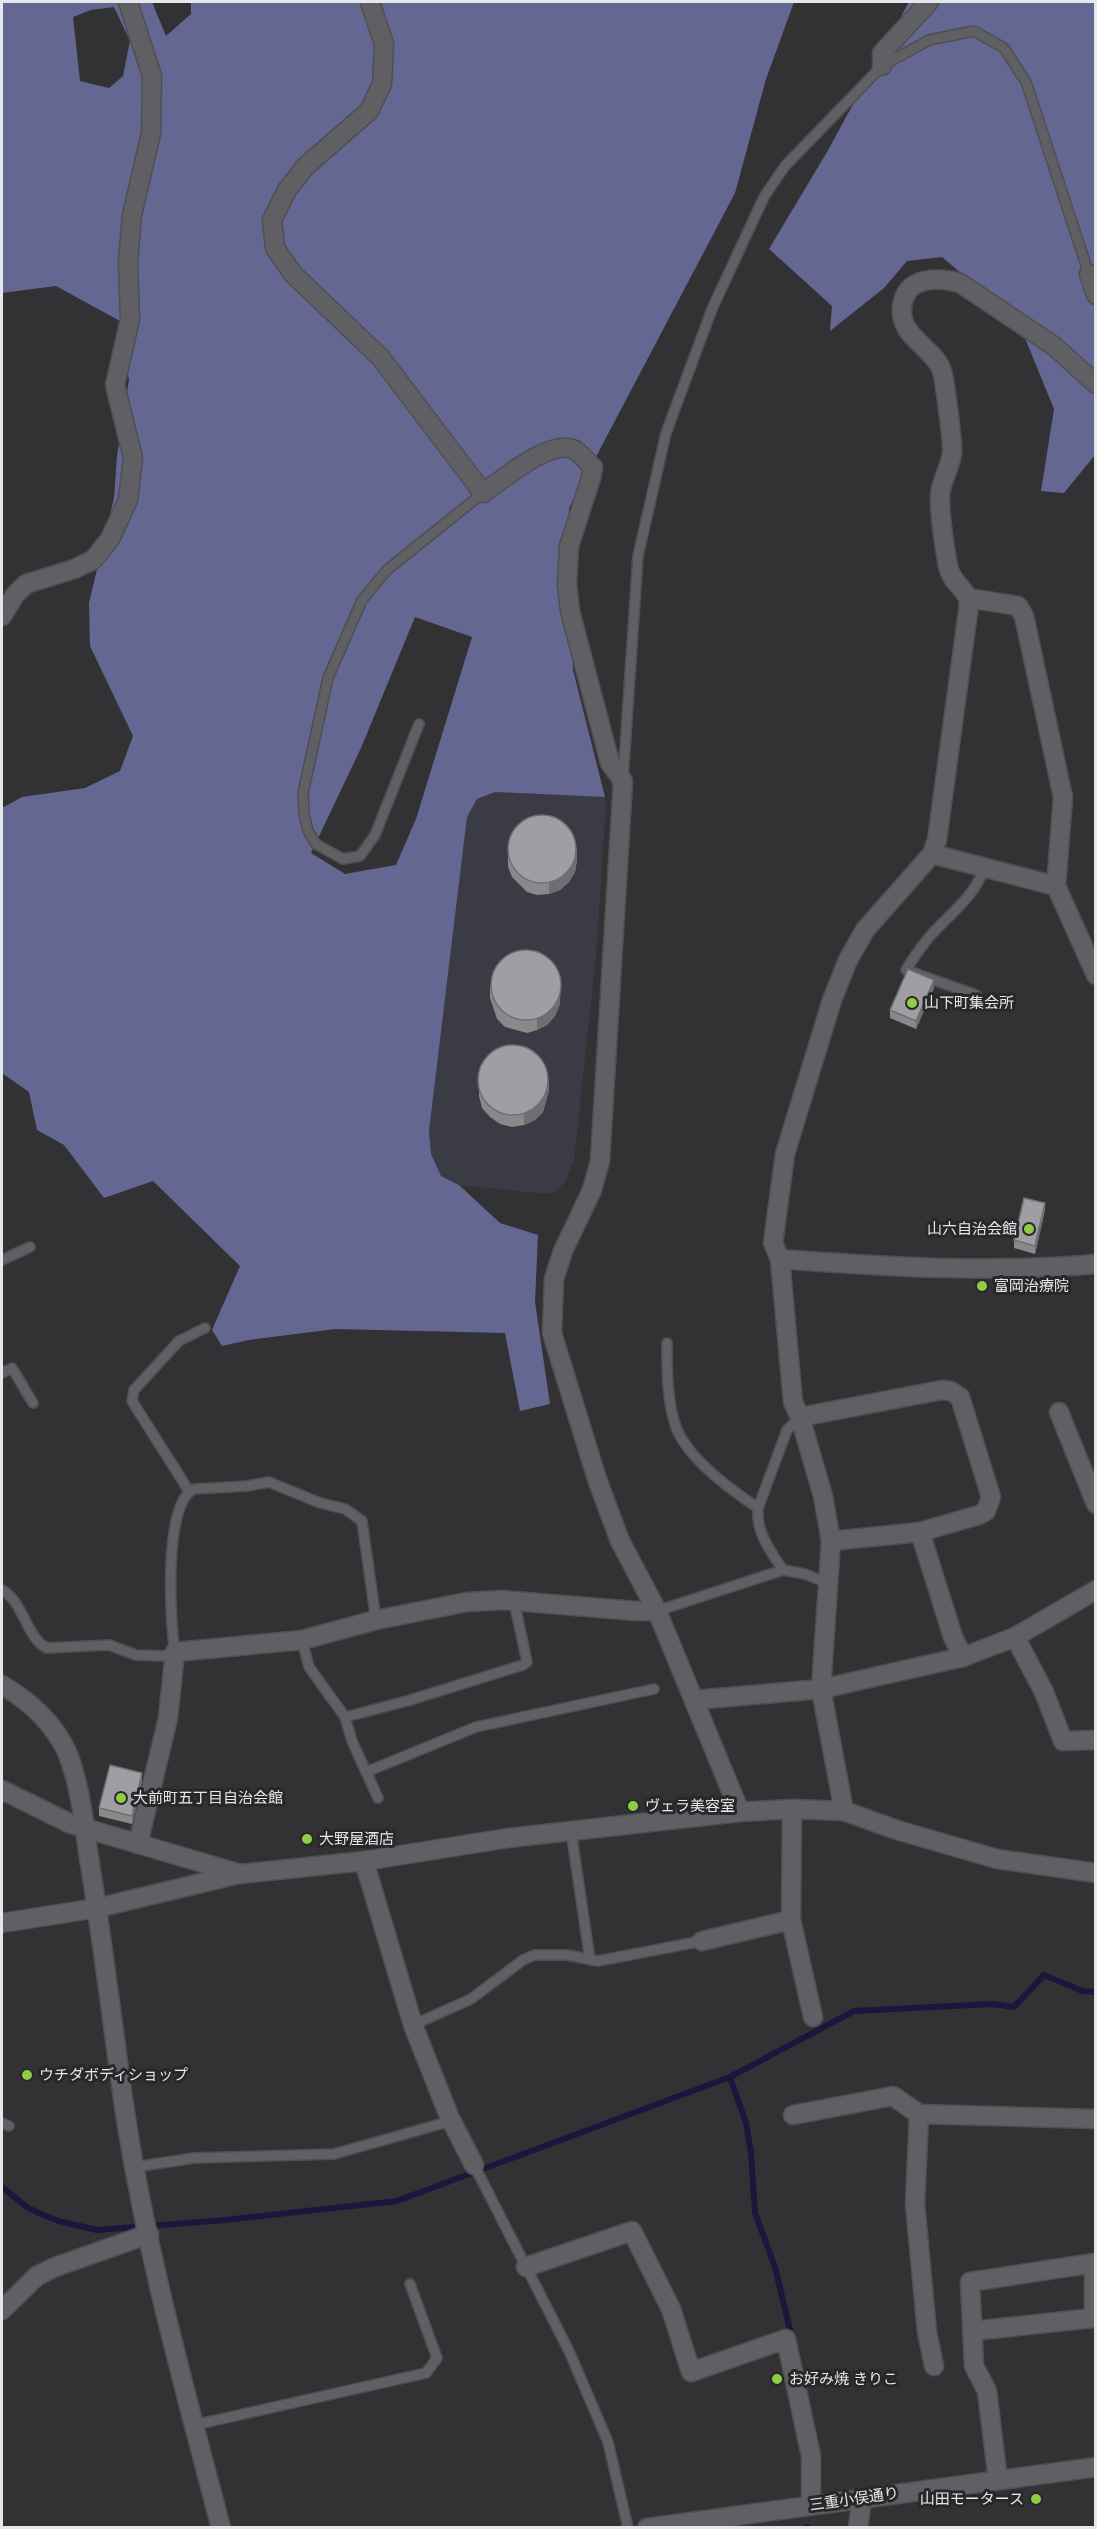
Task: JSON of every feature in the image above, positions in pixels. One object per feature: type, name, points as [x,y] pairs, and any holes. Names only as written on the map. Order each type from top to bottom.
[{"type":"street","points":[[2,616],[15,595],[26,584],[74,569],[93,560],[110,539],[128,500],[133,458],[115,385],[130,319],[128,263],[132,215],[151,133],[152,76],[128,2]]},
{"type":"street","points":[[369,2],[384,44],[382,84],[369,111],[306,166],[287,190],[272,220],[275,248],[293,274],[381,358],[483,493],[542,453],[560,448],[574,450],[593,467],[569,546],[567,584],[570,611],[610,763],[622,781],[600,1161],[592,1190],[562,1251],[554,1279],[552,1333],[597,1479],[620,1541],[657,1611],[740,1812]]},
{"type":"street","points":[[882,66],[882,53],[929,2]]},
{"type":"street","points":[[1089,274],[1095,295]]},
{"type":"street","points":[[844,1811],[821,1689],[827,1583],[832,1553],[831,1541],[824,1496],[800,1417],[793,1402],[780,1260],[773,1243],[785,1154],[832,1000],[848,960],[865,930],[932,854],[939,828],[968,598],[949,571],[944,541],[940,497],[952,451],[942,370],[914,339],[903,322],[902,306],[909,290],[928,279],[943,279],[960,283],[1054,346],[1095,384]]},
{"type":"street","points":[[968,598],[1018,606],[1024,616],[1063,797],[1056,886],[1095,975]]},
{"type":"street","points":[[932,854],[1056,886]]},
{"type":"street","points":[[780,1260],[960,1269],[1041,1268],[1095,1264]]},
{"type":"street","points":[[800,1417],[942,1390],[956,1393],[960,1397],[990,1497],[990,1504],[986,1511],[979,1515],[920,1532],[831,1541]]},
{"type":"street","points":[[1059,1413],[1095,1504]]},
{"type":"street","points":[[920,1532],[953,1637],[963,1657]]},
{"type":"street","points":[[694,1700],[821,1689],[963,1657],[1015,1637],[1095,1590]]},
{"type":"street","points":[[138,1844],[168,1718],[175,1652],[302,1640],[376,1620],[467,1602],[514,1601],[657,1611]]},
{"type":"street","points":[[1015,1637],[1044,1692],[1063,1741],[1095,1740]]},
{"type":"street","points":[[2,1685],[23,1697],[54,1730],[66,1751],[75,1779],[97,1908],[120,2078],[135,2167],[172,2344],[221,2528]]},
{"type":"street","points":[[2,1790],[59,1820],[239,1874]]},
{"type":"street","points":[[792,1809],[791,1920],[813,2016]]},
{"type":"street","points":[[2,1923],[97,1908],[239,1874],[363,1861],[571,1831],[740,1812],[792,1809],[844,1811],[897,1830],[997,1859],[1095,1873]]},
{"type":"street","points":[[363,1861],[413,2025],[451,2121],[474,2165]]},
{"type":"street","points":[[702,1941],[791,1920]]},
{"type":"street","points":[[793,2115],[893,2096],[919,2114],[1095,2120]]},
{"type":"street","points":[[919,2114],[915,2204],[927,2332],[934,2366]]},
{"type":"street","points":[[526,2267],[632,2231],[671,2309],[690,2372],[786,2339],[811,2456],[811,2505]]},
{"type":"street","points":[[2,2310],[37,2276],[55,2267],[149,2234]]},
{"type":"street","points":[[972,2331],[1094,2318],[1094,2263],[970,2282],[972,2331],[974,2366],[987,2391],[998,2480]]},
{"type":"street","name":"三重小俣通り","points":[[647,2528],[1095,2467]]},
{"type":"street","points":[[858,2528],[862,2498]]},
{"type":"lane","points":[[622,781],[638,556],[666,433],[712,309],[764,197],[785,166],[882,66],[929,40],[974,31],[1004,48],[1026,82],[1089,274]]},
{"type":"lane","points":[[419,724],[375,835],[360,856],[343,859],[315,844],[304,814],[303,793],[328,678],[362,600],[387,570],[483,493]]},
{"type":"lane","points":[[976,995],[906,970],[917,951],[932,933],[972,894],[984,869]]},
{"type":"lane","points":[[2,1260],[30,1247]]},
{"type":"lane","points":[[189,1491],[132,1401],[134,1390],[179,1341],[205,1328]]},
{"type":"lane","points":[[667,1343],[672,1413],[678,1431],[696,1456],[719,1479],[758,1508]]},
{"type":"lane","points":[[2,1373],[12,1368],[33,1403]]},
{"type":"lane","points":[[783,1570],[762,1536],[757,1519],[758,1508],[787,1430],[800,1417]]},
{"type":"lane","points":[[2,1590],[10,1596],[39,1641],[47,1648],[109,1645],[136,1655],[164,1656],[175,1652],[172,1634],[172,1543],[179,1505],[189,1491],[269,1482],[320,1503],[345,1509],[362,1521],[376,1620]]},
{"type":"lane","points":[[657,1611],[783,1570],[805,1574],[827,1583]]},
{"type":"lane","points":[[345,1717],[407,1701],[523,1665],[527,1662],[514,1601]]},
{"type":"lane","points":[[302,1640],[309,1668],[345,1717],[352,1741],[378,1798]]},
{"type":"lane","points":[[366,1772],[476,1727],[654,1689]]},
{"type":"lane","points":[[571,1831],[590,1960]]},
{"type":"lane","points":[[413,2025],[471,1999],[523,1960],[534,1955],[558,1954],[598,1961],[702,1941]]},
{"type":"lane","points":[[135,2167],[195,2158],[334,2154],[451,2121]]},
{"type":"lane","points":[[474,2165],[569,2351],[608,2442],[628,2528]]},
{"type":"lane","points":[[194,2425],[426,2373],[437,2358],[410,2284]]},
{"type":"shaded area","points":[[2,2],[152,2],[166,36],[191,14],[191,2],[794,2],[766,79],[735,193],[569,508],[573,670],[605,797],[495,792],[477,799],[467,817],[429,1131],[431,1154],[441,1176],[459,1185],[500,1223],[538,1235],[535,1302],[550,1404],[520,1411],[505,1333],[335,1329],[249,1340],[222,1346],[212,1330],[240,1266],[153,1181],[104,1198],[64,1145],[37,1130],[29,1092],[2,1073],[2,808],[22,797],[85,788],[120,771],[133,736],[90,646],[89,603],[114,498],[117,456],[129,380],[120,321],[56,286],[2,293]],"holes":[[[114,7],[130,41],[123,76],[109,88],[80,81],[73,17],[91,10]],[[415,617],[472,637],[416,819],[396,865],[345,874],[311,853],[361,748]]]},
{"type":"shaded area","points":[[909,2],[1095,2],[1095,455],[1064,493],[1041,491],[1054,409],[1018,321],[942,257],[907,261],[884,288],[830,331],[832,306],[769,249],[827,152]]},
{"type":"shaded area","points":[[495,792],[605,797],[596,956],[574,1160],[566,1180],[557,1191],[547,1194],[459,1185],[441,1176],[431,1154],[429,1131],[467,817],[477,799]]},
{"type":"building","points":[[542,815],[555,818],[566,825],[573,836],[576,849],[573,862],[566,873],[555,880],[542,883],[529,880],[518,873],[511,862],[508,849],[511,836],[518,825],[529,818]]},
{"type":"building","points":[[526,950],[539,953],[551,960],[558,972],[561,985],[558,998],[551,1010],[539,1017],[526,1020],[513,1017],[501,1010],[494,998],[491,985],[494,972],[501,960],[513,953]]},
{"type":"building","name":"山下町集会所","points":[[908,969],[934,980],[916,1021],[890,1010]]},
{"type":"building","points":[[513,1045],[526,1048],[538,1055],[545,1067],[548,1080],[545,1093],[538,1105],[526,1112],[513,1115],[500,1112],[488,1105],[481,1093],[478,1080],[481,1067],[488,1055],[500,1048]]},
{"type":"building","name":"山六自治会館","points":[[1024,1198],[1045,1203],[1035,1246],[1014,1240]]},
{"type":"building","name":"大前町五丁目自治会館","points":[[110,1765],[142,1773],[132,1816],[99,1808]]},
{"type":"waterway","points":[[2,2187],[28,2208],[58,2221],[97,2230],[225,2220],[397,2201],[730,2077],[854,2011],[993,2004],[1014,2007],[1044,1975],[1082,1991],[1096,1992]]},
{"type":"waterway","points":[[730,2077],[746,2123],[751,2153],[755,2213],[775,2267],[790,2330]]},
{"type":"place","name":"山下町集会所","points":[[912,1003]]},
{"type":"place","name":"山六自治会館","points":[[1029,1229]]},
{"type":"place","name":"富岡治療院","points":[[982,1286]]},
{"type":"place","name":"大前町五丁目自治会館","points":[[121,1798]]},
{"type":"place","name":"ヴェラ美容室","points":[[633,1806]]},
{"type":"place","name":"大野屋酒店","points":[[307,1839]]},
{"type":"place","name":"ウチダボディショップ","points":[[27,2075]]},
{"type":"place","name":"お好み焼 きりこ","points":[[777,2379]]},
{"type":"place","name":"山田モータース","points":[[1036,2499]]}]
